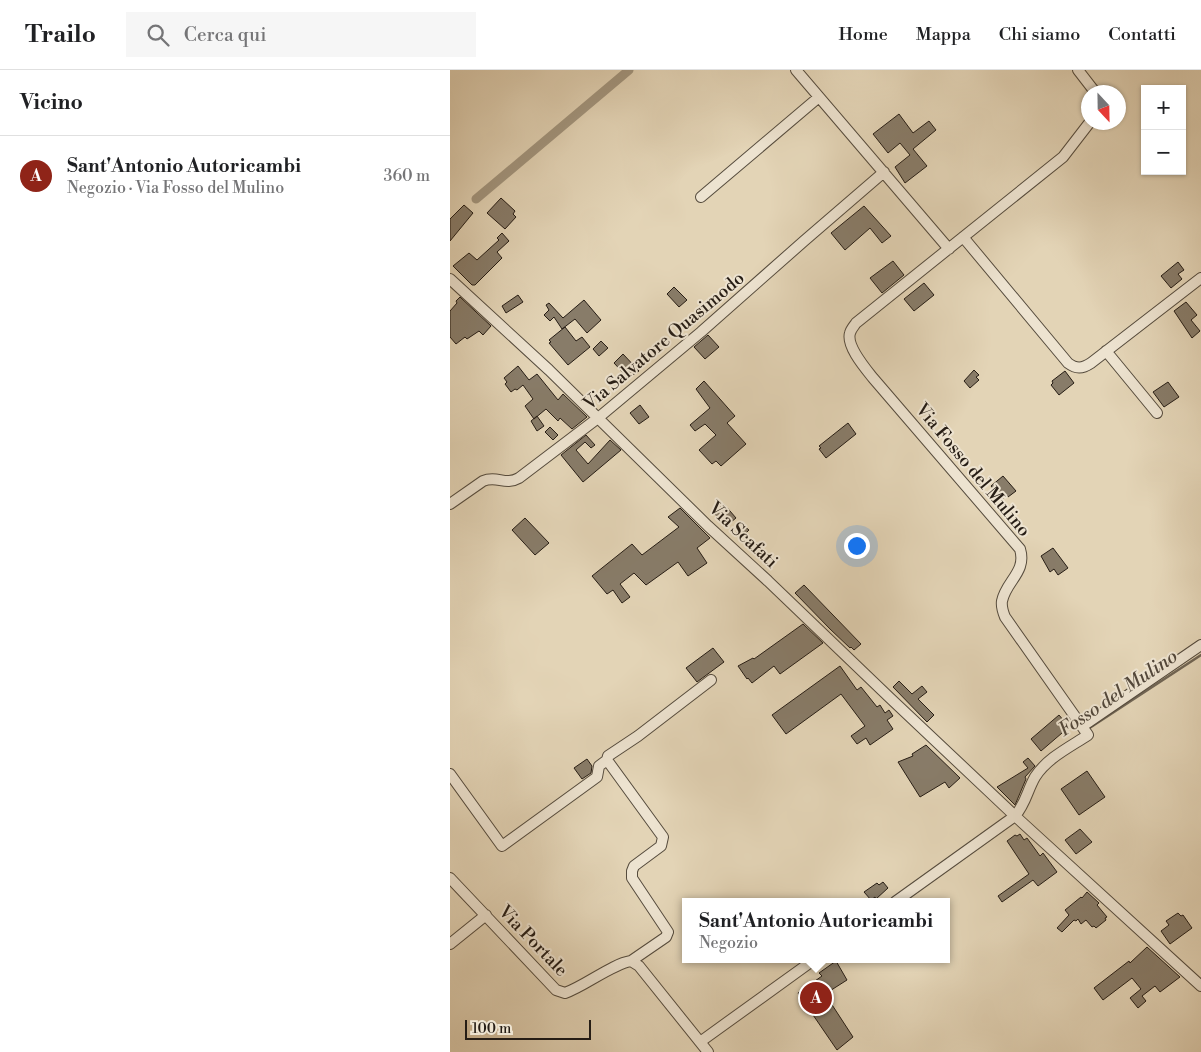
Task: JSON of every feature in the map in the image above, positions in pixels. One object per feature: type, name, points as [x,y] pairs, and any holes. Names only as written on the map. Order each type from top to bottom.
[{"type":"street","points":[[796,70],[949,249]]},
{"type":"street","points":[[1078,70],[1090,85]]},
{"type":"street","points":[[701,197],[819,97]]},
{"type":"street","name":"Via Fosso del Mulino","points":[[1084,130],[1062,157],[856,323],[850,332],[849,339],[853,351],[873,378],[1020,549],[1022,558],[1020,566],[1002,601],[1002,609],[1005,617],[1086,730]]},
{"type":"street","name":"Via Salvatore Quasimodo","points":[[450,504],[488,478],[507,482],[519,478],[598,418],[701,332],[884,172]]},
{"type":"street","points":[[963,237],[1068,364],[1078,368],[1082,368],[1106,351],[1201,278]]},
{"type":"street","name":"Via Scafati","points":[[450,279],[1014,816],[1201,986]]},
{"type":"street","points":[[1106,351],[1157,413]]},
{"type":"street","points":[[901,898],[1014,816],[1022,807],[1036,777],[1049,762],[1086,730],[1201,645]]},
{"type":"street","points":[[450,774],[502,846],[596,777],[599,766],[607,760],[608,756],[638,736],[711,680]]},
{"type":"street","name":"Via Portale","points":[[450,878],[556,990],[565,993],[621,964],[631,961],[666,937],[668,932],[632,878],[634,866],[661,846],[663,837],[607,760]]},
{"type":"street","points":[[450,944],[486,915]]},
{"type":"street","points":[[631,961],[639,966],[708,1052]]},
{"type":"street","points":[[700,1042],[809,963]]},
{"type":"building","points":[[899,114],[913,133],[929,121],[936,130],[913,149],[927,166],[905,183],[895,167],[910,155],[900,143],[888,153],[873,134]]},
{"type":"building","points":[[501,198],[515,211],[513,214],[516,217],[505,229],[487,213]]},
{"type":"building","points":[[464,205],[473,213],[450,241],[450,219]]},
{"type":"building","points":[[864,206],[891,236],[882,243],[870,228],[845,250],[831,233]]},
{"type":"building","points":[[502,233],[509,241],[497,252],[502,258],[475,285],[472,285],[453,266],[469,253],[477,260],[499,240],[497,238]]},
{"type":"building","points":[[893,261],[904,275],[882,293],[870,278]]},
{"type":"building","points":[[1178,262],[1184,270],[1178,274],[1182,279],[1171,288],[1161,276]]},
{"type":"building","points":[[924,283],[934,295],[914,311],[904,299]]},
{"type":"building","points":[[674,287],[687,300],[679,307],[667,294]]},
{"type":"building","points":[[518,295],[523,302],[506,313],[502,306]]},
{"type":"building","points":[[460,297],[491,326],[483,335],[479,331],[467,339],[465,337],[456,344],[450,337],[450,311]]},
{"type":"building","points":[[584,300],[601,320],[587,333],[575,319],[562,329],[554,317],[550,321],[544,315],[549,310],[546,305],[549,303],[563,318]]},
{"type":"building","points":[[1186,302],[1197,315],[1191,320],[1200,331],[1192,338],[1174,311]]},
{"type":"building","points":[[565,327],[576,341],[582,337],[590,347],[568,365],[549,343],[551,342],[549,340]]},
{"type":"building","points":[[708,335],[719,347],[705,359],[694,347]]},
{"type":"building","points":[[601,341],[608,348],[599,356],[593,349]]},
{"type":"building","points":[[623,354],[639,371],[628,378],[614,363]]},
{"type":"building","points":[[518,366],[529,380],[537,374],[558,400],[563,394],[587,417],[572,429],[560,418],[558,421],[546,409],[534,419],[525,406],[533,399],[523,385],[511,392],[505,384],[507,382],[504,378]]},
{"type":"building","points":[[974,370],[979,375],[976,377],[979,380],[970,388],[964,381]]},
{"type":"building","points":[[1065,371],[1074,383],[1059,395],[1051,385],[1052,381]]},
{"type":"building","points":[[704,381],[735,416],[727,423],[746,444],[721,466],[716,461],[712,464],[699,450],[716,435],[705,424],[695,431],[690,425],[710,408],[696,389]]},
{"type":"building","points":[[1168,382],[1179,397],[1164,407],[1153,392]]},
{"type":"building","points":[[640,405],[649,417],[639,424],[630,413]]},
{"type":"building","points":[[537,416],[544,426],[537,431],[531,421]]},
{"type":"building","points":[[848,423],[856,434],[826,458],[819,449],[821,448],[819,446]]},
{"type":"building","points":[[550,427],[558,435],[553,440],[545,432]]},
{"type":"building","points":[[586,435],[595,445],[591,448],[585,442],[576,450],[588,464],[610,440],[621,450],[583,482],[561,455]]},
{"type":"building","points":[[1003,476],[1016,491],[1002,499],[991,486]]},
{"type":"building","points":[[724,504],[736,518],[726,526],[714,513]]},
{"type":"building","points":[[680,508],[710,538],[697,548],[707,563],[688,576],[678,562],[646,585],[634,573],[620,584],[630,597],[622,603],[613,590],[607,594],[592,576],[632,544],[642,555],[679,527],[668,517]]},
{"type":"building","points":[[525,518],[549,543],[535,555],[512,530]]},
{"type":"building","points":[[744,526],[749,530],[740,539],[735,534]]},
{"type":"building","points":[[1053,548],[1068,568],[1058,575],[1054,569],[1050,572],[1041,556]]},
{"type":"building","points":[[804,585],[861,644],[854,650],[850,648],[795,593]]},
{"type":"building","points":[[803,624],[823,643],[780,674],[774,666],[752,683],[747,679],[738,666],[754,659]]},
{"type":"building","points":[[713,648],[724,662],[697,682],[686,668]]},
{"type":"building","points":[[840,666],[857,690],[861,687],[877,707],[880,705],[885,713],[889,710],[893,716],[887,720],[893,729],[870,745],[866,738],[857,744],[851,736],[865,726],[841,694],[786,734],[772,715]]},
{"type":"building","points":[[899,681],[912,694],[922,686],[927,692],[918,699],[934,715],[927,722],[893,687]]},
{"type":"building","points":[[1059,715],[1069,727],[1041,751],[1031,739]]},
{"type":"building","points":[[926,745],[960,778],[949,788],[945,782],[920,797],[898,762],[913,756],[912,754]]},
{"type":"building","points":[[1028,758],[1035,766],[1025,777],[1026,779],[1015,805],[997,787],[1028,768],[1023,762]]},
{"type":"building","points":[[587,759],[592,766],[591,773],[582,779],[574,768]]},
{"type":"building","points":[[1087,771],[1105,797],[1079,815],[1061,789]]},
{"type":"building","points":[[1080,829],[1092,842],[1076,854],[1065,840]]},
{"type":"building","points":[[1020,834],[1024,840],[1027,838],[1040,856],[1043,853],[1057,872],[1038,886],[1033,880],[1002,902],[998,896],[1029,874],[1007,841]]},
{"type":"building","points":[[883,882],[888,888],[877,898],[869,898],[864,892],[877,883],[879,885]]},
{"type":"building","points":[[1087,892],[1099,903],[1097,905],[1107,917],[1105,918],[1106,920],[1096,928],[1092,927],[1086,920],[1081,924],[1078,919],[1074,920],[1062,932],[1057,928],[1069,915],[1065,910]]},
{"type":"building","points":[[1178,913],[1181,916],[1183,915],[1192,928],[1170,944],[1161,931],[1169,925],[1166,921]]},
{"type":"building","points":[[1147,947],[1180,977],[1160,992],[1155,986],[1142,996],[1146,1001],[1138,1008],[1130,998],[1141,989],[1132,978],[1103,1000],[1094,988],[1129,961],[1130,963]]},
{"type":"building","points":[[833,963],[837,963],[847,980],[825,994],[853,1037],[837,1050],[798,993],[822,976],[819,973]]},
{"type":"waterway","points":[[476,199],[629,70]]},
{"type":"waterway","name":"Fosso del Mulino","points":[[1088,729],[1201,655]]},
{"type":"place","name":"Sant'Antonio Autoricambi","points":[[816,998]]}]
